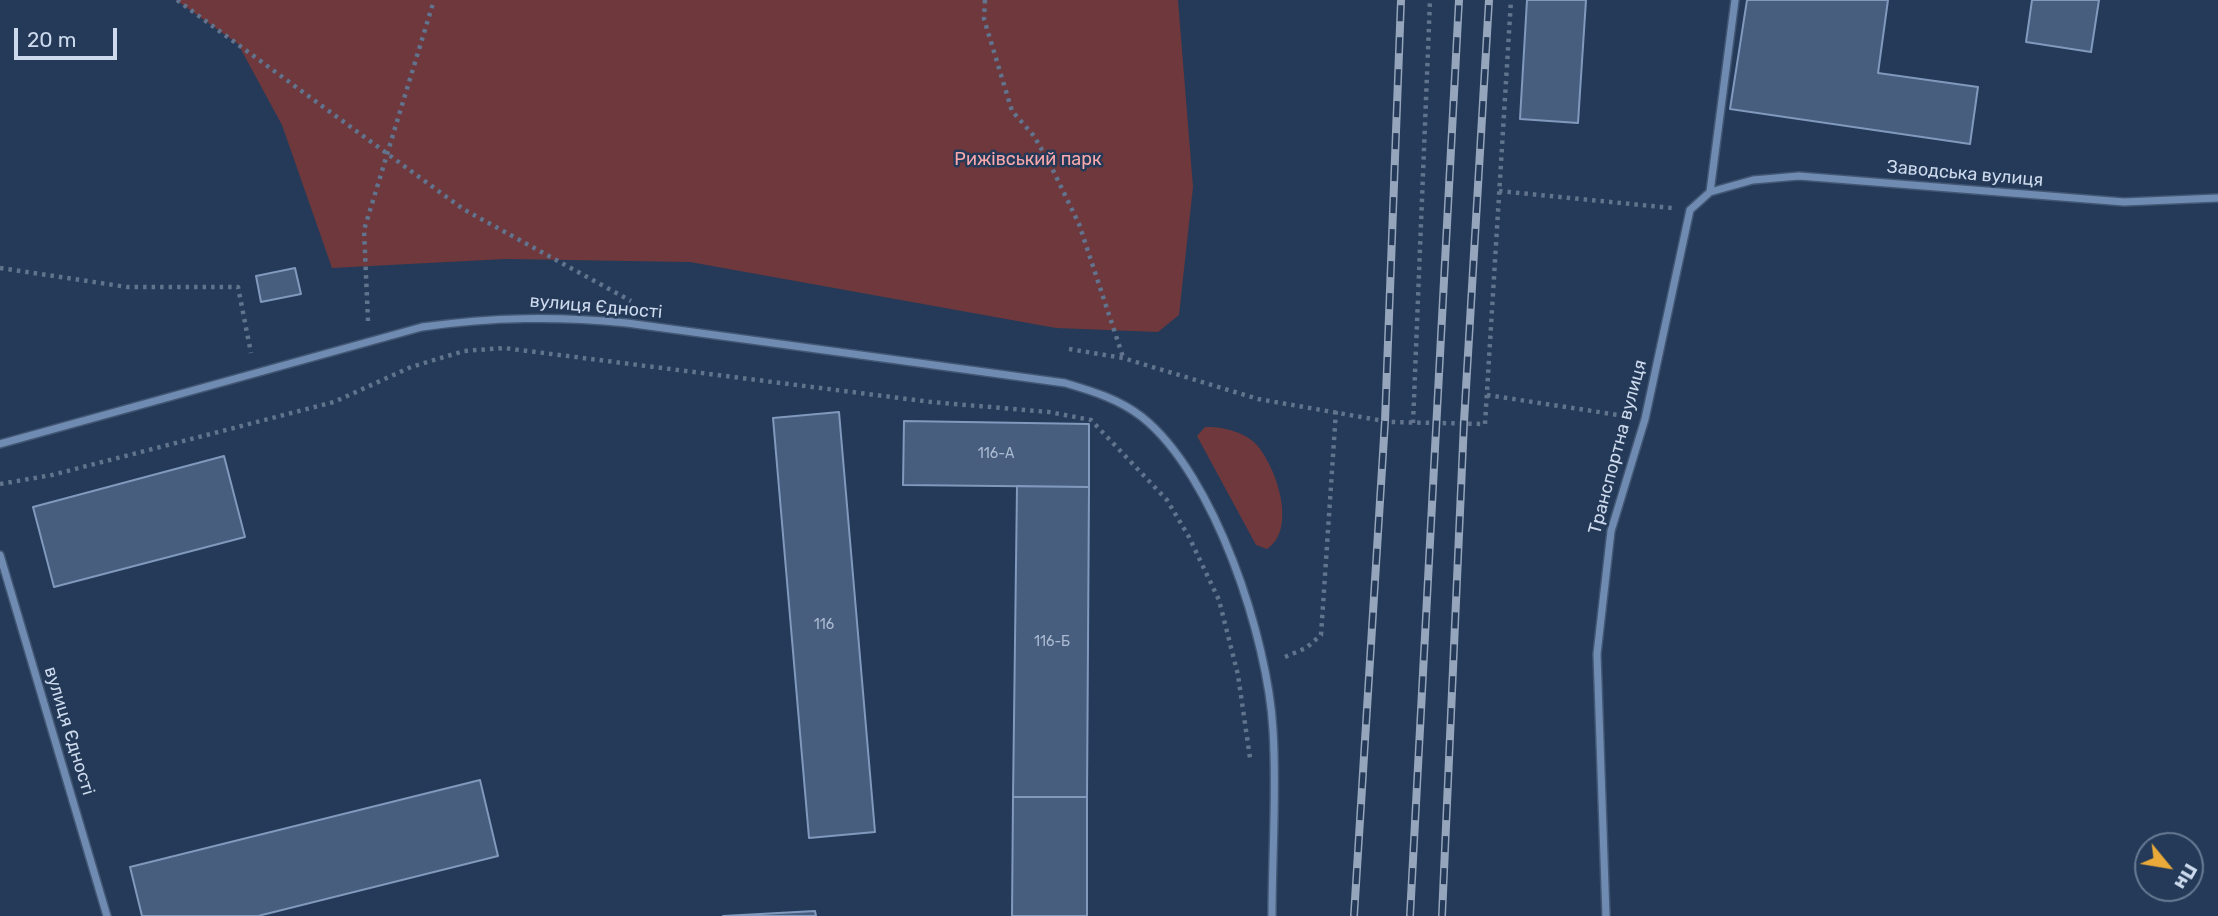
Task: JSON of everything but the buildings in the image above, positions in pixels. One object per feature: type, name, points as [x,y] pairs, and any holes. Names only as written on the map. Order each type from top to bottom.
[{"type":"street","points":[[1690,210],[1710,192],[1735,0]]},
{"type":"street","name":"Заводська вулиця","points":[[1710,192],[1753,180],[1799,176],[2124,202],[2218,198]]},
{"type":"street","name":"Транспортна вулиця","points":[[1606,916],[1597,654],[1611,531],[1645,419],[1690,210]]},
{"type":"street","name":"вулиця Єдності","points":[[0,444],[422,327],[493,317],[570,317],[1065,383],[1116,400],[1158,431],[1174,449],[1224,538],[1253,626],[1264,665],[1273,729],[1272,916]]},
{"type":"street","name":"вулиця Єдності","points":[[0,555],[107,916]]},
{"type":"path","points":[[177,0],[463,209],[643,307]]},
{"type":"path","points":[[368,341],[364,230],[434,0]]},
{"type":"path","points":[[985,0],[984,19],[1012,111],[1050,164],[1079,224],[1123,358]]},
{"type":"path","points":[[1413,423],[1430,0]]},
{"type":"path","points":[[1069,349],[1123,358],[1258,399],[1390,422],[1485,424],[1511,0]]},
{"type":"path","points":[[1499,191],[1690,210]]},
{"type":"path","points":[[0,268],[127,288],[238,287],[255,373]]},
{"type":"path","points":[[0,484],[51,475],[334,402],[411,367],[464,351],[504,348],[931,402],[1083,417],[1107,434],[1167,500],[1189,537],[1219,600],[1238,675],[1251,766]]},
{"type":"path","points":[[1487,395],[1645,419]]},
{"type":"path","points":[[1285,657],[1306,648],[1321,635],[1336,411]]},
{"type":"green space","name":"Рижівський парк","points":[[176,0],[1178,0],[1193,187],[1179,315],[1158,332],[1056,328],[690,262],[506,259],[332,268],[282,125],[238,44]]},
{"type":"green space","points":[[1205,427],[1225,429],[1246,436],[1256,444],[1271,467],[1281,497],[1282,513],[1276,540],[1267,549],[1256,545],[1197,436]]},
{"type":"railway","points":[[1354,916],[1385,421],[1401,0]]},
{"type":"railway","points":[[1410,916],[1459,0]]},
{"type":"railway","points":[[1442,916],[1464,422],[1489,0]]}]
